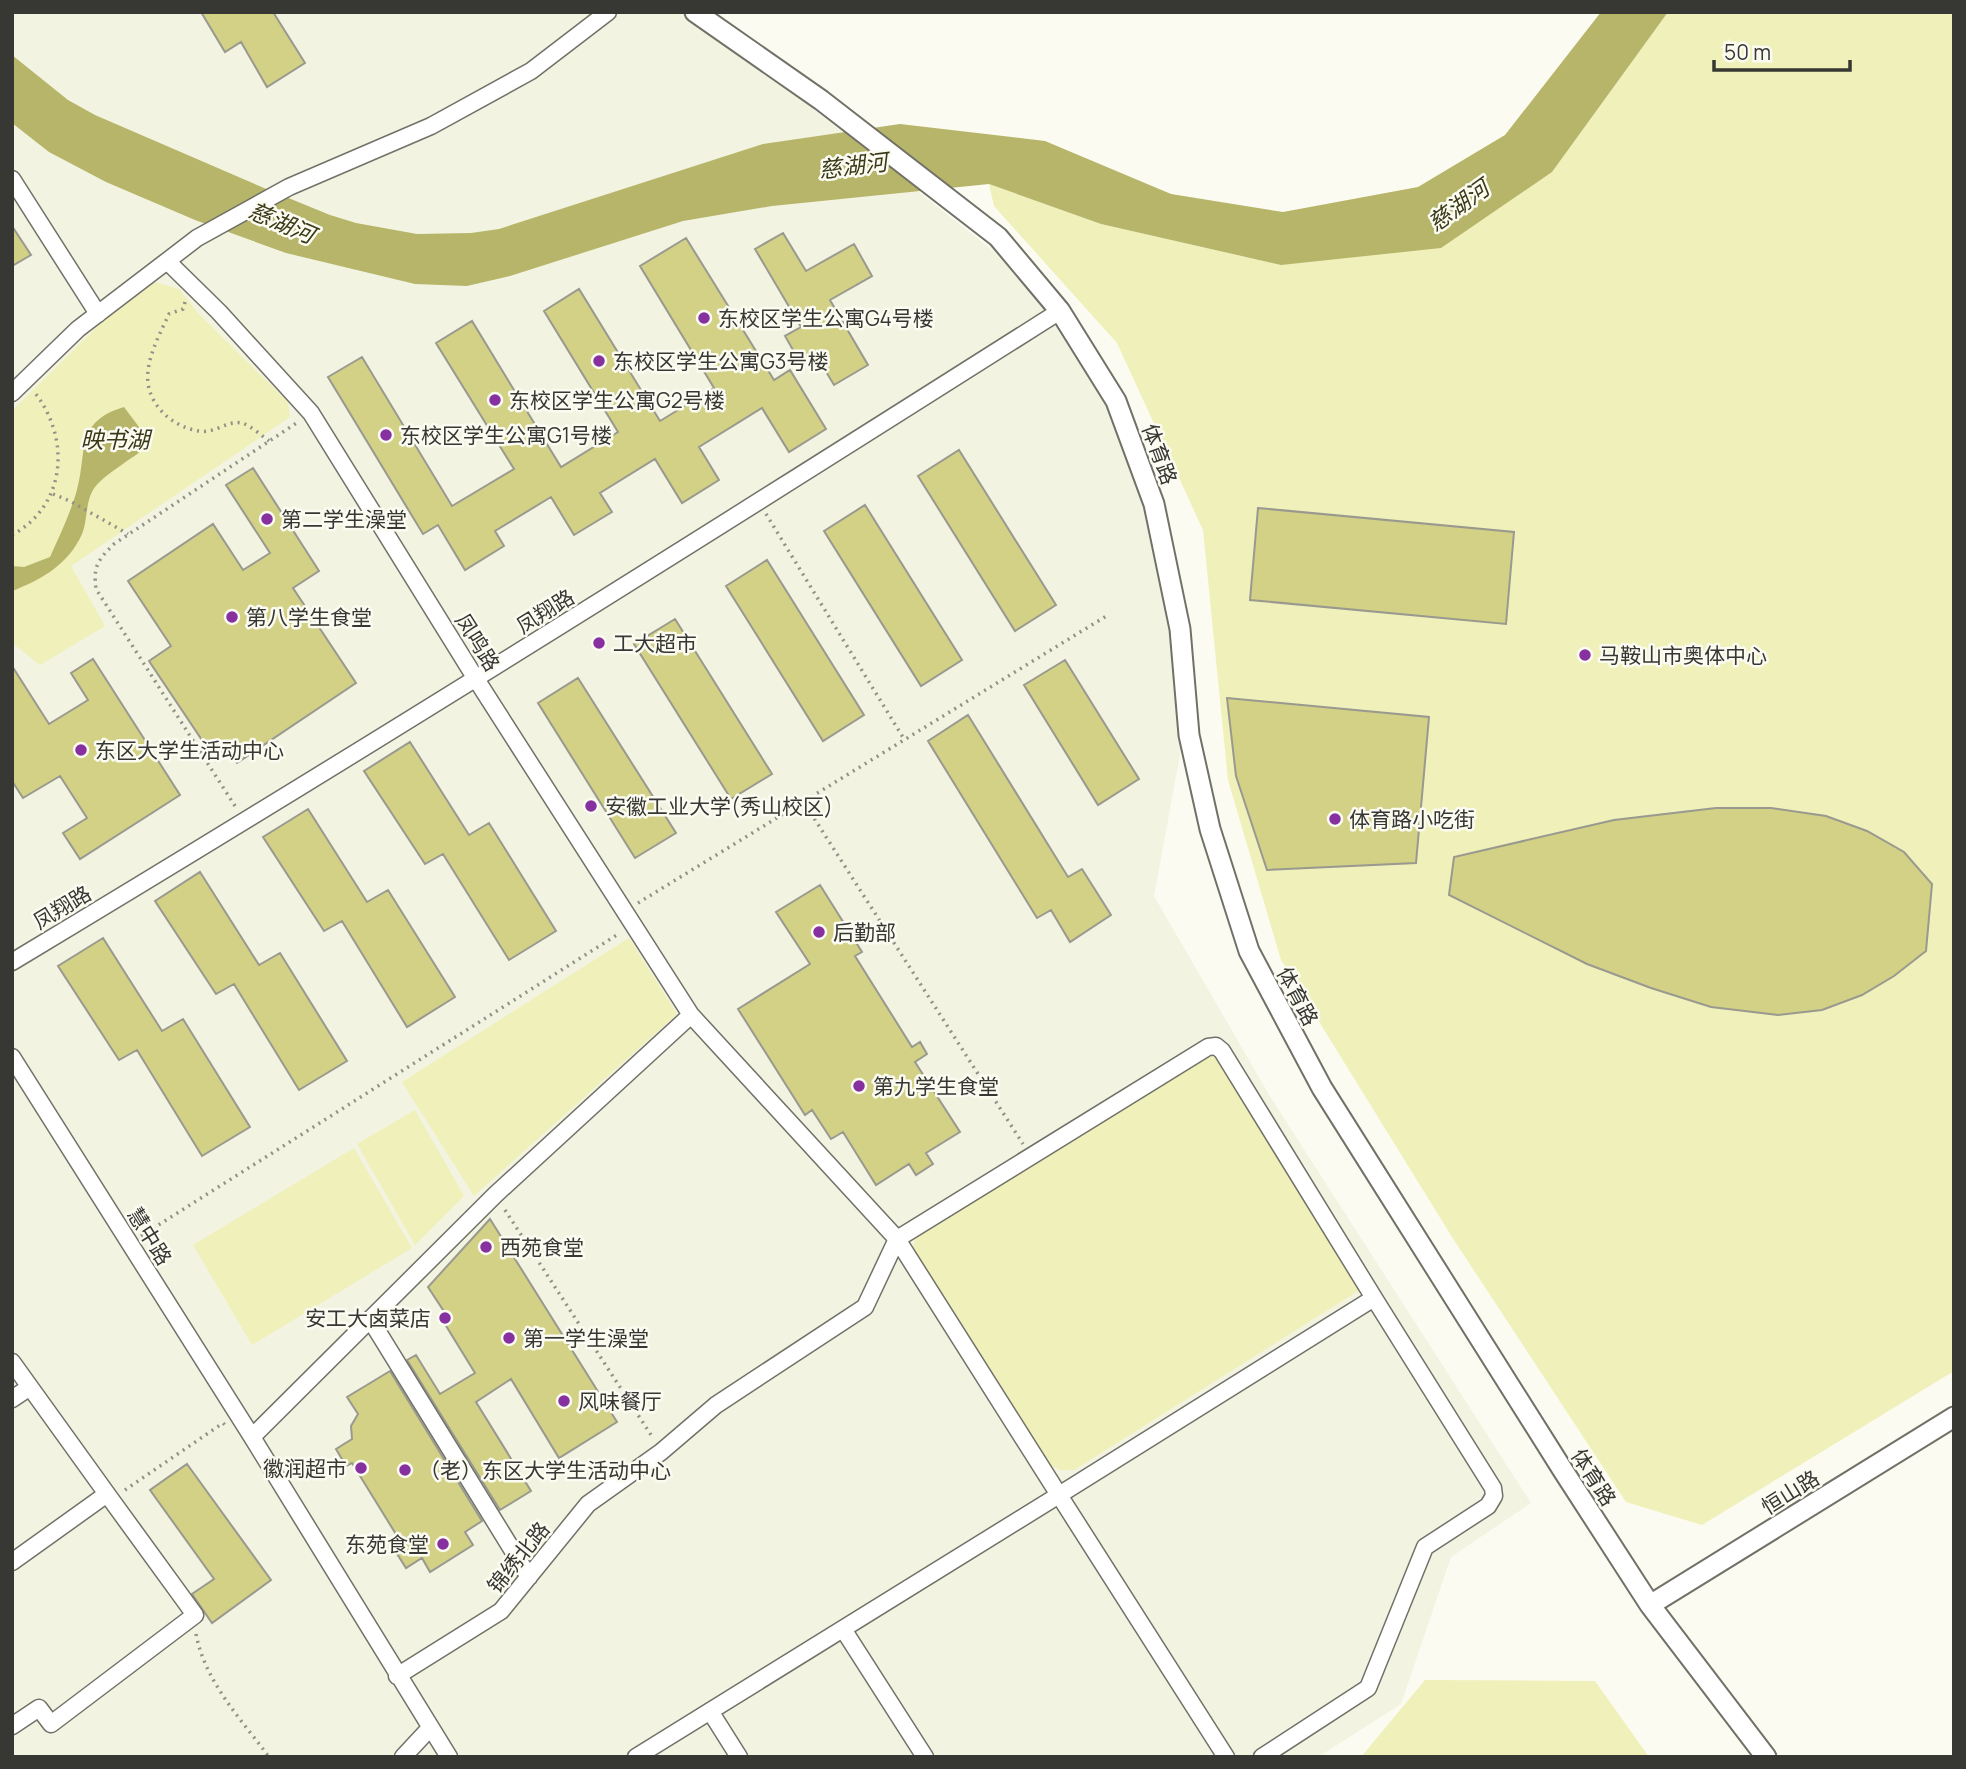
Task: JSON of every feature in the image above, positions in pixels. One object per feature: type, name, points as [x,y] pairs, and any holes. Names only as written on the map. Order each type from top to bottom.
[{"type":"street","points":[[12,393],[78,329],[197,238],[289,187],[431,126],[531,71],[608,12]]},
{"type":"street","name":"体育路","points":[[695,12],[821,100],[998,237],[1060,311],[1116,401],[1154,504],[1180,629],[1189,735],[1210,829],[1249,951],[1322,1088],[1650,1605],[1766,1757]]},
{"type":"street","points":[[12,179],[98,314]]},
{"type":"street","name":"凤鸣路","points":[[167,261],[191,283],[311,413],[476,679],[691,1015],[897,1239],[1226,1757]]},
{"type":"street","name":"凤翔路","points":[[12,962],[476,679],[1060,311]]},
{"type":"street","points":[[251,1437],[495,1195],[691,1015]]},
{"type":"street","points":[[897,1239],[1208,1047],[1216,1046],[1222,1051],[1493,1488],[1494,1496],[1488,1506],[1424,1549],[1368,1688],[1262,1757]]},
{"type":"street","name":"慧中路","points":[[12,1057],[449,1757]]},
{"type":"street","name":"锦绣北路","points":[[397,1676],[501,1611],[588,1504],[662,1452],[716,1405],[865,1307],[897,1239]]},
{"type":"street","points":[[636,1757],[1374,1298]]},
{"type":"street","points":[[370,1319],[529,1577]]},
{"type":"street","points":[[12,1362],[195,1615],[51,1724],[39,1708],[12,1726]]},
{"type":"street","points":[[12,1399],[30,1387]]},
{"type":"street","name":"恒山路","points":[[1650,1605],[1954,1417]]},
{"type":"street","points":[[14,1559],[107,1494]]},
{"type":"street","points":[[843,1629],[925,1757]]},
{"type":"street","points":[[710,1711],[738,1757]]},
{"type":"street","points":[[403,1757],[430,1728]]},
{"type":"path","points":[[191,283],[183,309],[169,314],[158,337],[147,372],[150,390],[158,407],[167,418],[197,431],[208,432],[230,424],[243,423],[269,441]]},
{"type":"path","points":[[12,536],[33,520],[52,494],[58,465],[54,435],[43,402],[25,380]]},
{"type":"path","points":[[245,822],[96,589],[93,571],[103,555],[128,534],[311,413]]},
{"type":"path","points":[[52,494],[70,501],[128,534]]},
{"type":"path","points":[[758,502],[904,739]]},
{"type":"path","points":[[129,1243],[629,918],[803,801],[1108,615]]},
{"type":"path","points":[[803,801],[1030,1156]]},
{"type":"path","points":[[495,1195],[662,1452]]},
{"type":"path","points":[[107,1494],[121,1493],[223,1423],[229,1430]]},
{"type":"path","points":[[195,1615],[196,1637],[202,1659],[215,1683],[269,1757]]},
{"type":"shaded area","name":"安徽工业大学(秀山校区)","points":[[12,12],[690,12],[1010,264],[1080,350],[1154,504],[1187,717],[1154,896],[1271,1098],[1531,1503],[1451,1557],[1401,1704],[1318,1757],[12,1757]]},
{"type":"green space","name":"马鞍山市奥体中心","points":[[1668,12],[1954,12],[1954,1371],[1702,1525],[1626,1502],[1452,1237],[1281,960],[1228,780],[1203,530],[1117,343],[994,206],[989,184],[1101,224],[1281,265],[1552,172]]},
{"type":"green space","points":[[155,282],[179,289],[198,313],[288,402],[290,417],[71,566],[105,626],[40,665],[12,643],[12,411],[101,323]]},
{"type":"green space","points":[[629,938],[677,1014],[474,1196],[402,1082]]},
{"type":"green space","points":[[1208,1056],[1216,1056],[1359,1286],[1358,1291],[1074,1470],[1060,1470],[1050,1465],[913,1247],[916,1236]]},
{"type":"green space","points":[[415,1110],[464,1196],[415,1245],[357,1144]]},
{"type":"green space","points":[[354,1148],[412,1248],[252,1345],[193,1245]]},
{"type":"green space","points":[[1425,1680],[1595,1681],[1649,1757],[1361,1757]]},
{"type":"water","name":"慈湖河","points":[[1601,12],[1668,12],[1552,172],[1441,248],[1281,265],[1101,224],[989,184],[772,206],[683,221],[510,276],[467,286],[415,284],[286,253],[195,220],[106,182],[49,152],[12,123],[12,55],[68,100],[95,115],[330,215],[356,223],[417,234],[471,233],[499,229],[763,144],[900,124],[1045,141],[1171,194],[1283,212],[1418,187],[1505,135]]},
{"type":"water","name":"映书湖","points":[[124,407],[151,443],[95,487],[82,534],[70,554],[53,570],[12,591],[12,566],[24,567],[50,557],[74,499],[90,430],[108,413]]},
{"type":"building","points":[[201,12],[273,12],[305,63],[267,87],[241,42],[225,52]]},
{"type":"building","points":[[12,226],[31,255],[12,266]]},
{"type":"building","points":[[783,233],[806,271],[854,244],[872,276],[830,300],[868,365],[834,385],[816,355],[801,364],[785,336],[801,327],[755,249]]},
{"type":"building","points":[[686,238],[774,380],[790,370],[826,429],[789,452],[762,408],[699,447],[719,480],[682,503],[655,459],[600,493],[612,512],[574,535],[551,497],[495,531],[504,546],[465,570],[438,525],[423,534],[328,377],[362,357],[452,506],[514,469],[436,343],[472,321],[561,467],[618,432],[544,311],[579,289],[660,421],[714,388],[640,266]]},
{"type":"building","points":[[959,450],[1056,605],[1015,631],[918,476]]},
{"type":"building","name":"第八学生食堂","points":[[253,468],[319,571],[293,588],[356,683],[237,763],[229,752],[216,761],[149,661],[171,646],[128,581],[213,524],[243,570],[270,553],[226,485]]},
{"type":"building","points":[[865,505],[962,660],[921,686],[824,531]]},
{"type":"building","points":[[1258,508],[1514,532],[1506,624],[1250,600]]},
{"type":"building","points":[[767,560],[864,715],[823,741],[726,586]]},
{"type":"building","points":[[675,619],[772,774],[731,799],[634,644]]},
{"type":"building","name":"东区大学生活动中心","points":[[93,659],[180,795],[80,859],[63,833],[87,818],[60,776],[23,798],[12,781],[12,666],[49,724],[88,700],[71,673]]},
{"type":"building","points":[[1065,660],[1139,779],[1098,805],[1024,685]]},
{"type":"building","points":[[578,678],[676,833],[635,858],[538,703]]},
{"type":"building","name":"体育路小吃街","points":[[1227,698],[1429,717],[1416,863],[1267,870],[1236,776]]},
{"type":"building","points":[[968,715],[1068,877],[1082,869],[1111,915],[1070,942],[1051,910],[1037,918],[928,741]]},
{"type":"building","points":[[410,742],[469,835],[489,823],[556,931],[509,960],[443,854],[425,864],[364,771]]},
{"type":"building","points":[[1716,808],[1771,808],[1826,816],[1867,831],[1904,852],[1932,884],[1926,951],[1894,976],[1862,995],[1822,1010],[1778,1015],[1711,1007],[1651,988],[1587,964],[1449,895],[1454,857],[1614,820]]},
{"type":"building","points":[[308,809],[367,902],[388,890],[455,997],[407,1027],[342,921],[324,931],[263,837]]},
{"type":"building","points":[[200,872],[259,965],[280,953],[347,1061],[299,1090],[234,984],[216,994],[155,901]]},
{"type":"building","name":"第九学生食堂","points":[[820,885],[862,952],[855,956],[912,1047],[920,1042],[927,1054],[915,1062],[960,1132],[926,1153],[933,1164],[916,1175],[909,1164],[876,1185],[843,1132],[831,1139],[812,1110],[805,1115],[738,1009],[810,964],[776,912]]},
{"type":"building","points":[[103,938],[162,1031],[183,1019],[250,1127],[202,1156],[137,1050],[119,1060],[58,966]]},
{"type":"building","points":[[490,1219],[617,1422],[559,1458],[511,1379],[476,1402],[531,1491],[500,1510],[407,1360],[416,1355],[440,1394],[475,1373],[440,1316],[445,1313],[428,1287]]},
{"type":"building","points":[[390,1371],[482,1521],[465,1532],[473,1545],[430,1572],[422,1558],[406,1568],[394,1549],[402,1544],[352,1463],[346,1466],[336,1449],[352,1439],[351,1426],[358,1414],[347,1397]]},
{"type":"building","points":[[187,1464],[271,1580],[212,1623],[192,1594],[214,1579],[150,1490]]},
{"type":"place","name":"东校区学生公寓G4号楼","points":[[704,318]]},
{"type":"place","name":"东校区学生公寓G3号楼","points":[[599,361]]},
{"type":"place","name":"东校区学生公寓G2号楼","points":[[495,400]]},
{"type":"place","name":"东校区学生公寓G1号楼","points":[[386,435]]},
{"type":"place","name":"第二学生澡堂","points":[[267,519]]},
{"type":"place","name":"第八学生食堂","points":[[232,617]]},
{"type":"place","name":"工大超市","points":[[599,643]]},
{"type":"place","name":"马鞍山市奥体中心","points":[[1585,655]]},
{"type":"place","name":"东区大学生活动中心","points":[[81,750]]},
{"type":"place","name":"安徽工业大学(秀山校区)","points":[[591,806]]},
{"type":"place","name":"体育路小吃街","points":[[1335,819]]},
{"type":"place","name":"后勤部","points":[[819,932]]},
{"type":"place","name":"第九学生食堂","points":[[859,1086]]},
{"type":"place","name":"西苑食堂","points":[[486,1247]]},
{"type":"place","name":"安工大卤菜店","points":[[445,1318]]},
{"type":"place","name":"第一学生澡堂","points":[[509,1338]]},
{"type":"place","name":"风味餐厅","points":[[564,1401]]},
{"type":"place","name":"徽润超市","points":[[361,1468]]},
{"type":"place","name":"（老）东区大学生活动中心","points":[[405,1470]]},
{"type":"place","name":"东苑食堂","points":[[443,1544]]}]
